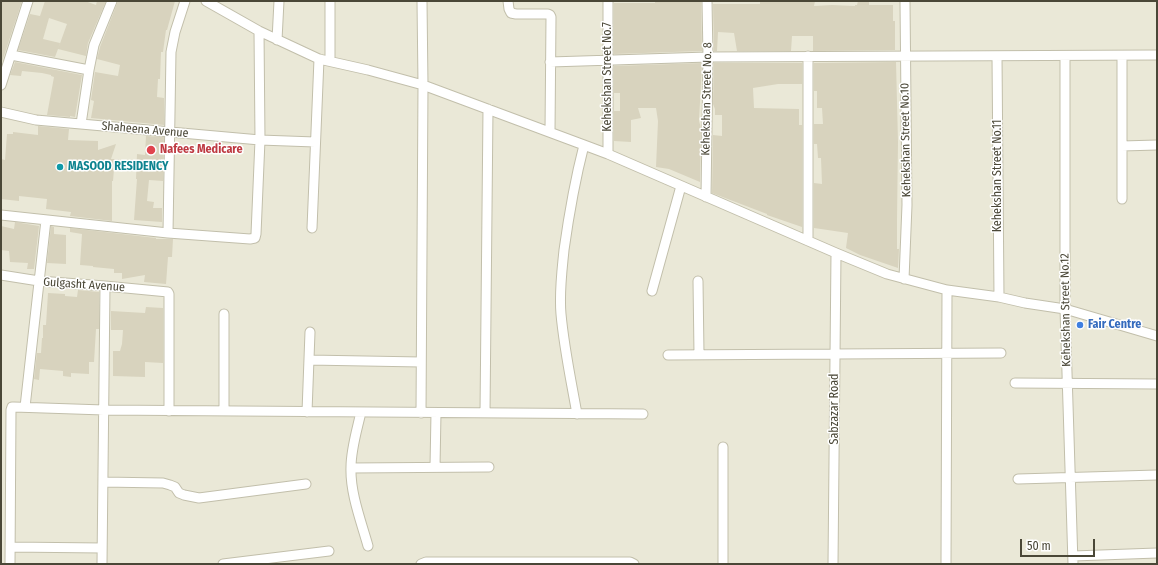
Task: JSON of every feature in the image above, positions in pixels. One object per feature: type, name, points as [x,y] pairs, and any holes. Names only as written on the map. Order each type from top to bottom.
[{"type":"street","points":[[1,85],[28,1]]},
{"type":"street","points":[[80,124],[94,45],[112,1]]},
{"type":"street","points":[[168,233],[171,52],[175,32],[186,1]]},
{"type":"street","points":[[206,1],[259,31],[319,59],[368,70],[423,85],[550,132],[608,154],[887,274],[947,290],[999,297],[1065,309],[1157,336]]},
{"type":"street","points":[[277,40],[279,1]]},
{"type":"street","points":[[330,1],[330,61]]},
{"type":"street","points":[[420,412],[423,85],[422,1]]},
{"type":"street","points":[[508,1],[509,10],[511,13],[550,14],[551,17],[550,132]]},
{"type":"street","name":"Kehekshan Street No.7","points":[[608,1],[608,154]]},
{"type":"street","name":"Kehekshan Street No. 8","points":[[706,197],[708,1]]},
{"type":"street","name":"Kehekshan Street No.10","points":[[904,279],[907,205],[905,1]]},
{"type":"street","points":[[1,215],[168,233],[250,239],[255,238],[260,140],[259,31]]},
{"type":"street","points":[[10,55],[89,70]]},
{"type":"street","points":[[550,62],[708,57],[1157,55]]},
{"type":"street","points":[[808,56],[808,240]]},
{"type":"street","name":"Kehekshan Street No.11","points":[[997,56],[999,297]]},
{"type":"street","name":"Kehekshan Street No.12","points":[[1065,56],[1065,309],[1073,560]]},
{"type":"street","points":[[1122,56],[1122,199]]},
{"type":"street","points":[[312,228],[319,59]]},
{"type":"street","points":[[485,413],[488,109]]},
{"type":"street","name":"Shaheena Avenue","points":[[1,112],[36,120],[260,140],[315,142]]},
{"type":"street","points":[[577,414],[564,346],[561,313],[561,279],[569,214],[584,145]]},
{"type":"street","points":[[1122,146],[1157,145]]},
{"type":"street","points":[[652,291],[681,186]]},
{"type":"street","points":[[25,407],[46,220]]},
{"type":"street","name":"Sabzazar Road","points":[[834,564],[836,253]]},
{"type":"street","name":"Gulgasht Avenue","points":[[1,275],[39,281],[168,292],[169,411]]},
{"type":"street","points":[[698,281],[699,354]]},
{"type":"street","points":[[102,564],[106,286]]},
{"type":"street","points":[[946,564],[947,290]]},
{"type":"street","points":[[224,314],[224,411]]},
{"type":"street","points":[[307,412],[310,332]]},
{"type":"street","points":[[668,355],[1001,353]]},
{"type":"street","points":[[309,360],[421,362]]},
{"type":"street","points":[[1015,383],[1157,384]]},
{"type":"street","points":[[10,564],[12,407],[169,411],[643,414]]},
{"type":"street","points":[[361,412],[350,468],[352,488],[368,546]]},
{"type":"street","points":[[435,467],[436,413]]},
{"type":"street","points":[[723,447],[723,564]]},
{"type":"street","points":[[350,468],[489,467]]},
{"type":"street","points":[[1018,479],[1157,475]]},
{"type":"street","points":[[103,482],[163,483],[175,487],[179,493],[200,498],[306,484]]},
{"type":"street","points":[[10,547],[102,548]]},
{"type":"street","points":[[223,564],[329,551]]},
{"type":"street","points":[[1073,560],[1157,553]]},
{"type":"street","points":[[421,564],[426,562],[630,562],[634,564]]},
{"type":"shaded area","points":[[1,1],[1157,1],[1157,564],[1,564]]},
{"type":"building","points":[[1,1],[22,1],[1,65]]},
{"type":"building","points":[[45,1],[85,1],[96,5],[97,1],[106,1],[88,43],[86,56],[58,49],[55,57],[18,50],[30,14],[40,16]],"holes":[[[49,18],[67,24],[58,49],[60,43],[43,39]]]},
{"type":"building","points":[[118,1],[175,1],[166,30],[163,52],[161,52],[160,79],[158,79],[157,97],[164,98],[164,125],[91,118],[94,101],[91,100],[95,72],[118,76],[120,65],[97,59],[100,47]]},
{"type":"building","points":[[655,1],[701,1],[702,51],[614,54],[614,3],[655,3]]},
{"type":"building","points":[[760,1],[815,1],[814,6],[855,6],[857,5],[858,1],[869,1],[869,5],[893,5],[893,21],[895,21],[895,50],[813,51],[813,36],[792,36],[791,51],[737,51],[734,33],[718,32],[717,51],[714,51],[713,4],[760,4]]},
{"type":"building","points":[[15,62],[82,75],[75,117],[47,115],[54,77],[42,73],[22,71],[21,76],[10,75]]},
{"type":"building","points":[[896,62],[898,142],[898,268],[860,255],[846,248],[848,233],[814,228],[814,183],[822,184],[821,158],[818,158],[817,144],[814,144],[814,124],[823,124],[822,108],[817,108],[817,91],[814,91],[814,63]]},
{"type":"building","points":[[702,63],[699,121],[701,128],[700,182],[669,169],[656,167],[658,121],[656,108],[638,108],[641,118],[631,120],[631,142],[614,141],[614,111],[620,111],[620,93],[614,93],[614,66]]},
{"type":"building","points":[[714,63],[802,63],[802,84],[778,84],[753,88],[754,108],[799,109],[799,125],[802,125],[802,227],[712,193],[713,135],[722,136],[722,115],[715,115],[713,104]]},
{"type":"building","points":[[38,126],[69,129],[68,140],[98,141],[98,150],[116,144],[111,159],[119,159],[119,169],[114,169],[112,181],[112,221],[70,216],[71,212],[46,209],[47,199],[19,196],[19,201],[1,199],[1,159],[5,160],[7,134],[13,134],[13,132],[38,135]]},
{"type":"building","points":[[146,136],[164,137],[163,181],[149,180],[147,201],[154,202],[153,208],[162,208],[162,222],[134,220],[137,154],[145,155]]},
{"type":"building","points":[[15,222],[39,226],[34,269],[27,269],[28,263],[10,262],[9,251],[1,250],[1,226],[14,229]]},
{"type":"building","points":[[51,226],[54,227],[54,234],[66,235],[66,264],[47,263]]},
{"type":"building","points":[[70,228],[156,239],[173,239],[172,257],[168,257],[166,284],[144,282],[145,275],[122,279],[122,273],[114,273],[114,269],[80,265],[82,234],[70,232]]},
{"type":"building","points":[[78,290],[99,292],[99,329],[96,329],[94,362],[89,362],[89,374],[71,373],[71,377],[63,376],[63,371],[40,369],[39,380],[34,379],[37,353],[41,353],[43,325],[46,325],[48,293],[65,294],[65,296],[77,297]]},
{"type":"building","points":[[146,307],[163,308],[163,363],[145,362],[145,377],[113,376],[113,351],[120,351],[123,330],[111,330],[111,311],[145,313]]},
{"type":"place","name":"Nafees Medicare","points":[[151,150]]},
{"type":"place","name":"MASOOD RESIDENCY","points":[[60,167]]},
{"type":"place","name":"Fair Centre","points":[[1080,325]]}]
